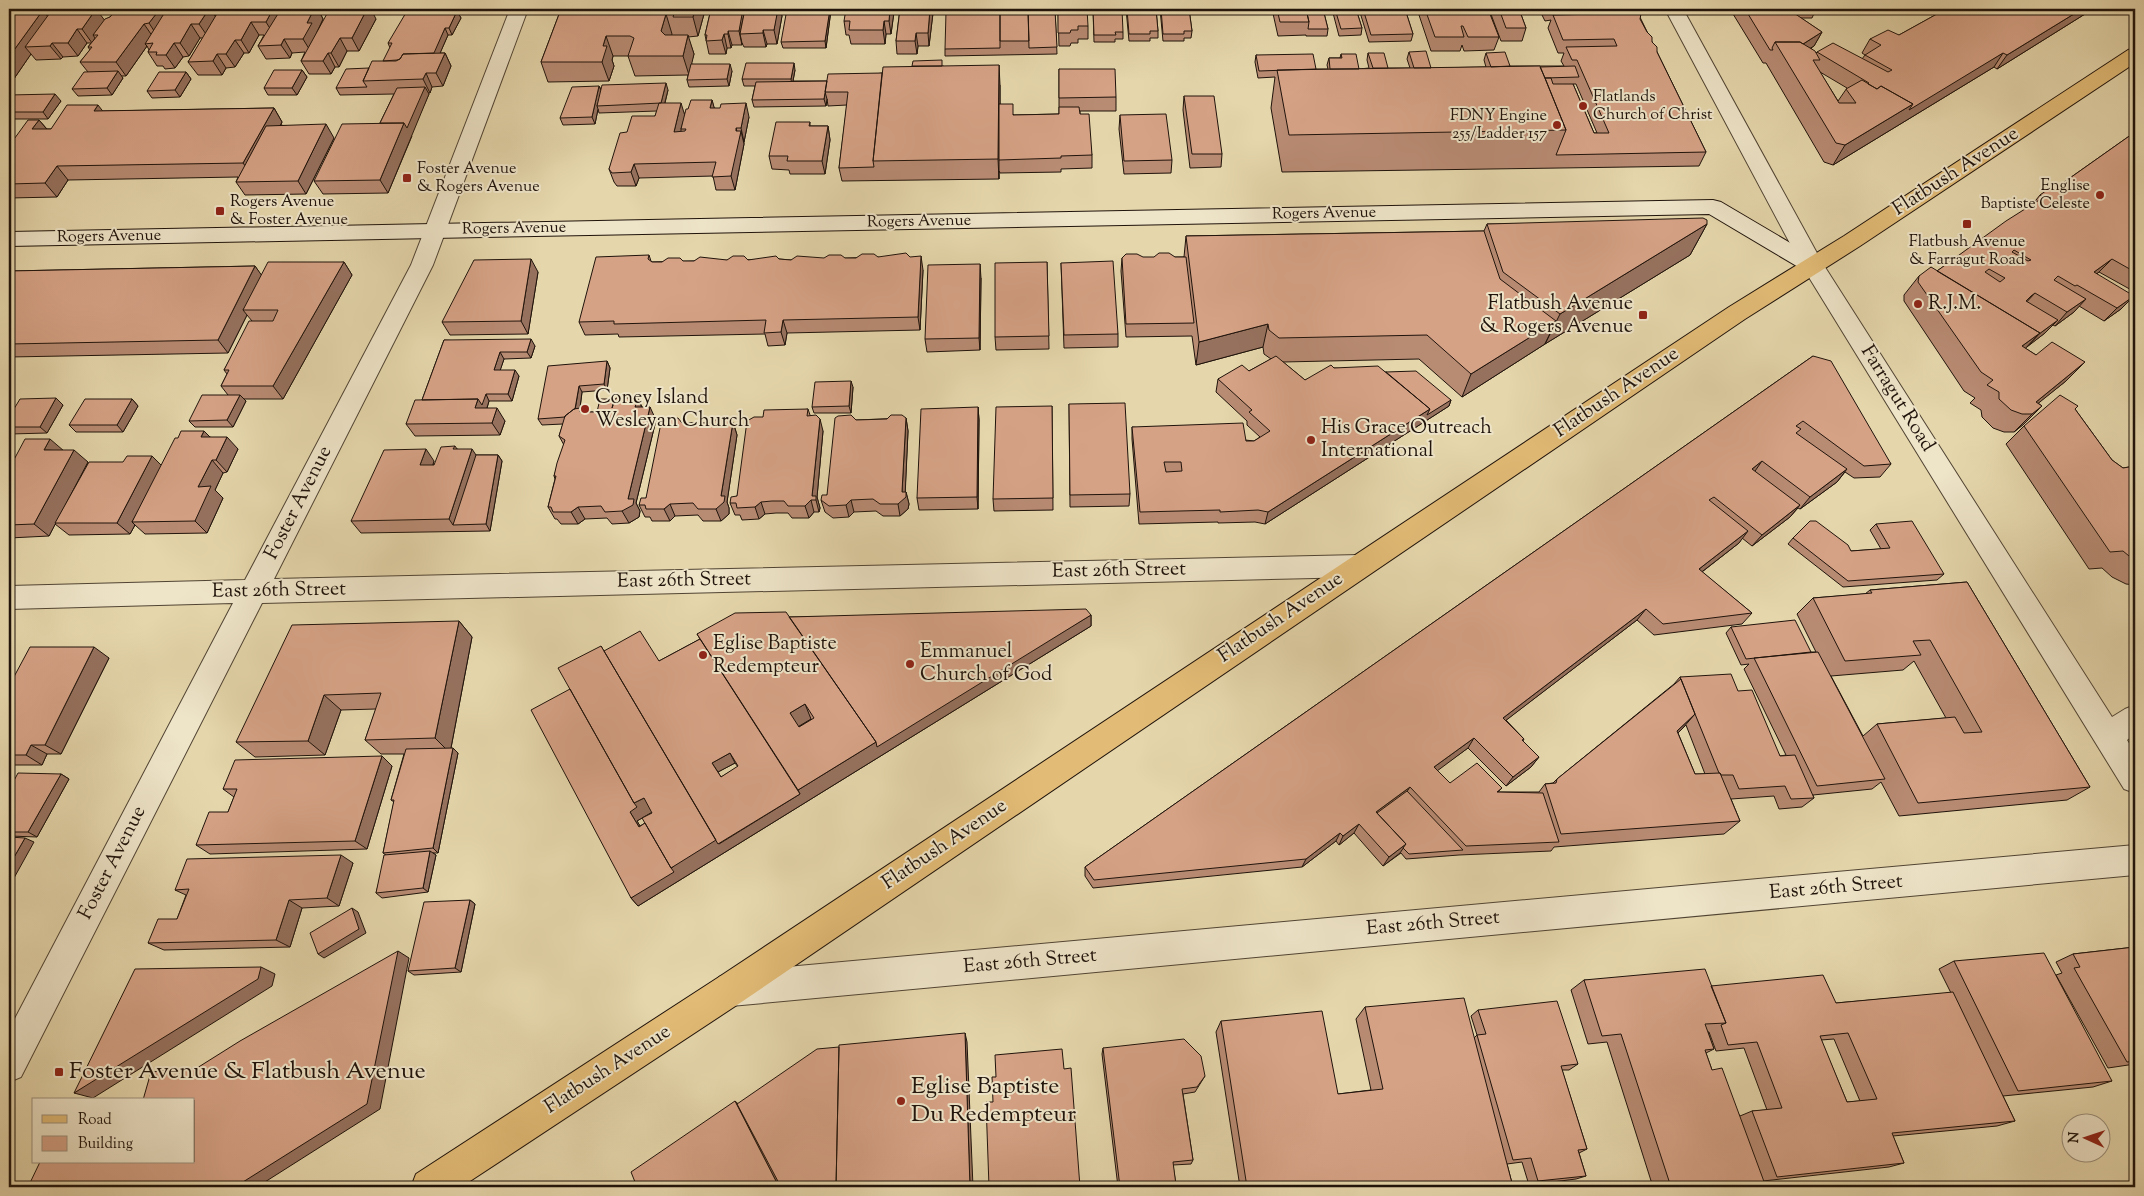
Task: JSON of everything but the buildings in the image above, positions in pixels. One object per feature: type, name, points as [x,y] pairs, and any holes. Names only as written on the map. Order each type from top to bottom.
[{"type":"main road","name":"Flatbush Avenue","points":[[429,1187],[731,989],[1737,313],[1813,266],[2135,54]]},
{"type":"street","name":"Foster Avenue","points":[[9,1065],[422,265],[519,9]]},
{"type":"street","name":"Farragut Road","points":[[1674,9],[1813,266],[2135,779]]},
{"type":"street","name":"Rogers Avenue","points":[[9,239],[1713,207],[1813,266]]},
{"type":"street","name":"East 26th Street","points":[[9,597],[1359,566]]},
{"type":"street","points":[[2108,737],[2135,718]]},
{"type":"street","name":"East 26th Street","points":[[731,989],[2135,860]]},
{"type":"place","name":"Flatlands Church of Christ","points":[[1583,106]]},
{"type":"place","name":"FDNY Engine 255/Ladder 157","points":[[1557,125]]},
{"type":"place","name":"Foster Avenue & Rogers Avenue","points":[[407,178]]},
{"type":"place","name":"Englise Baptiste Celeste","points":[[2100,195]]},
{"type":"place","name":"Rogers Avenue & Foster Avenue","points":[[220,211]]},
{"type":"place","name":"Flatbush Avenue & Farragut Road","points":[[1967,224]]},
{"type":"place","name":"R.J.M.","points":[[1918,304]]},
{"type":"place","name":"Flatbush Avenue & Rogers Avenue","points":[[1643,315]]},
{"type":"place","name":"Coney Island Wesleyan Church","points":[[585,409]]},
{"type":"place","name":"His Grace Outreach International","points":[[1311,440]]},
{"type":"place","name":"Eglise Baptiste Redempteur","points":[[703,655]]},
{"type":"place","name":"Emmanuel Church of God","points":[[910,664]]},
{"type":"place","name":"Foster Avenue & Flatbush Avenue","points":[[59,1072]]},
{"type":"place","name":"Eglise Baptiste Du Redempteur","points":[[901,1101]]}]
